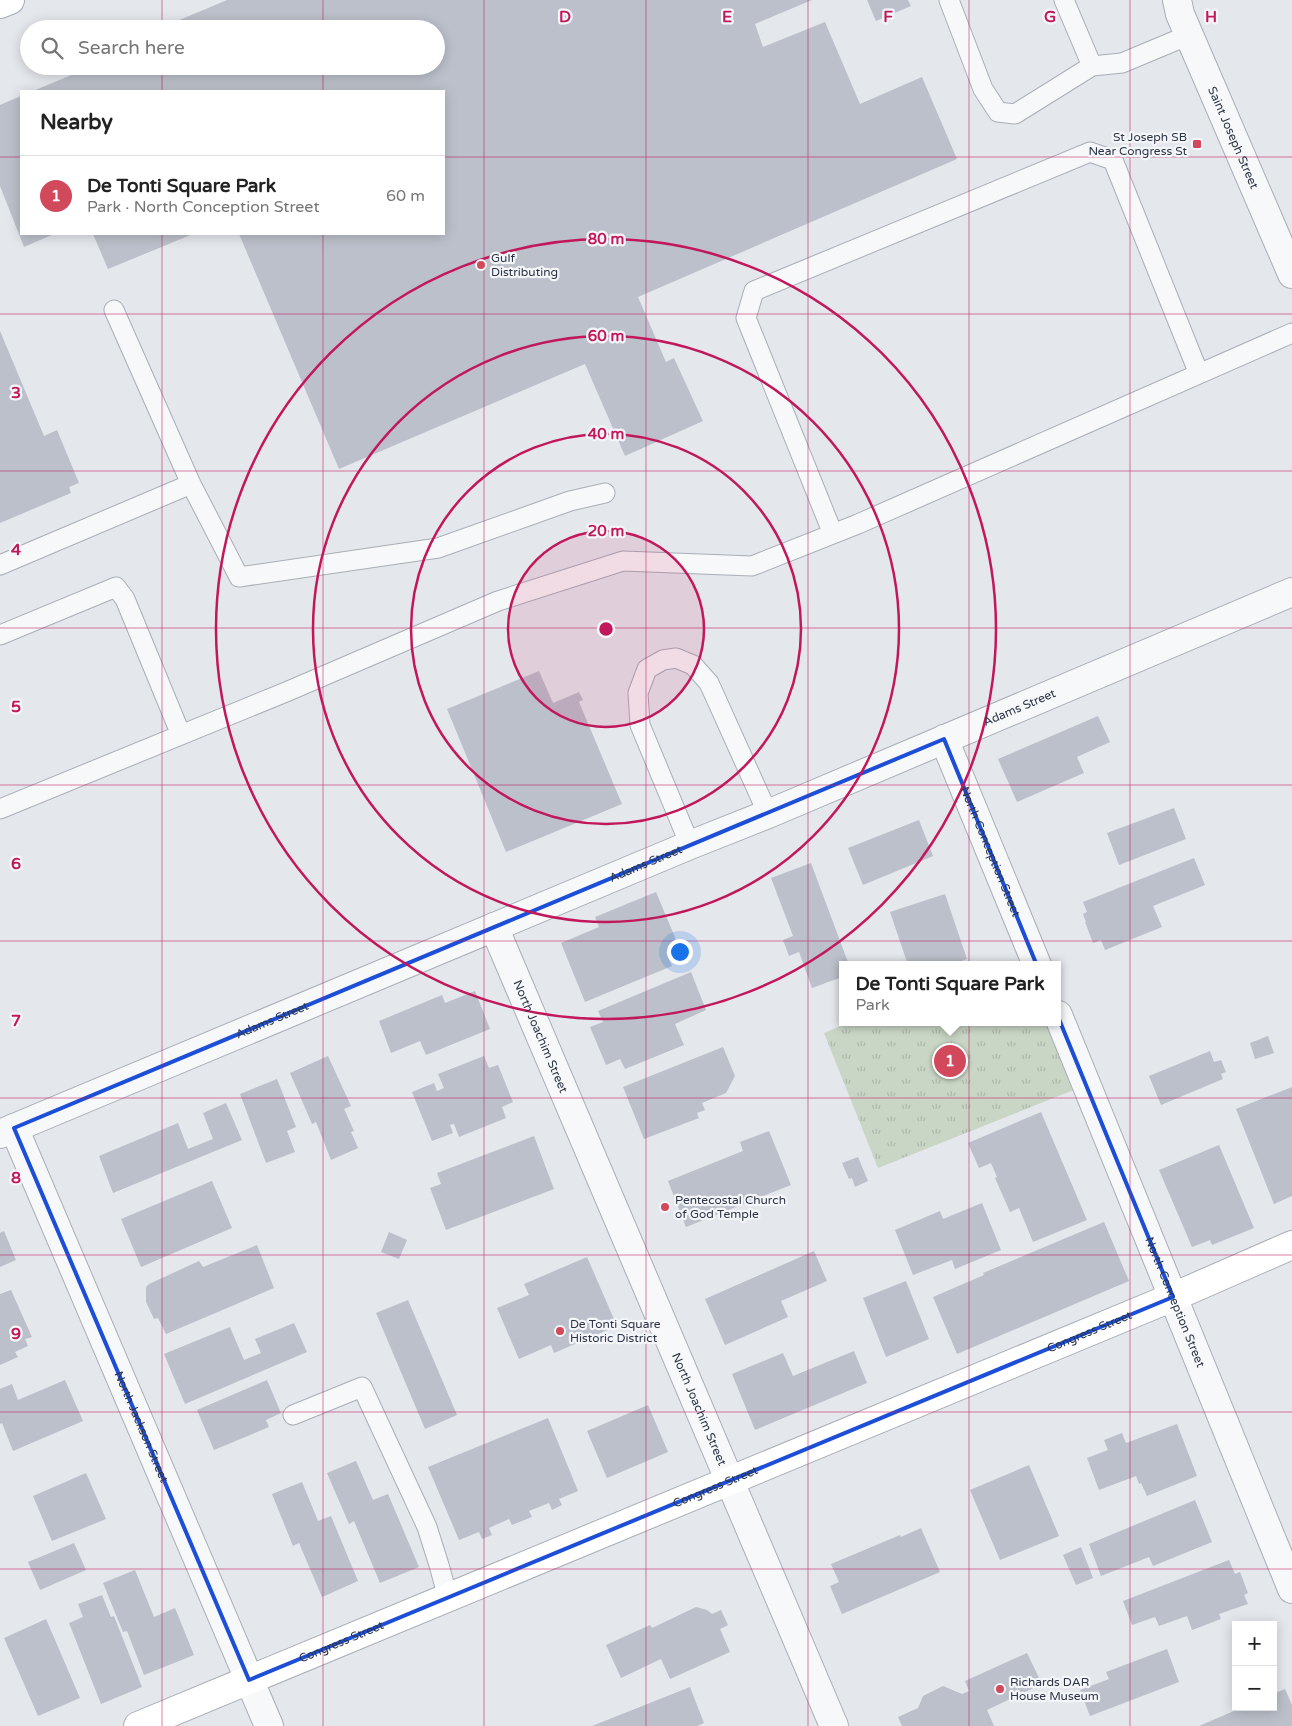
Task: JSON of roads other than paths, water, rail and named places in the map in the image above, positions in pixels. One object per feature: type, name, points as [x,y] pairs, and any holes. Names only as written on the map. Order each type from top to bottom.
[{"type":"street","points":[[0,4],[10,0]]},
{"type":"street","name":"Saint Joseph Street","points":[[1177,0],[1180,14],[1292,274]]},
{"type":"street","name":"Adams Street","points":[[7,1131],[768,814],[1292,592]]},
{"type":"street","name":"North Conception Street","points":[[944,739],[1035,961]]},
{"type":"street","name":"North Joachim Street","points":[[494,927],[834,1726]]},
{"type":"street","name":"North Conception Street","points":[[1061,1022],[1292,1589]]},
{"type":"street","name":"North Jackson Street","points":[[7,1131],[269,1726]]},
{"type":"street","name":"Congress Street","points":[[138,1726],[1173,1297],[1292,1245]]},
{"type":"lane","points":[[949,0],[982,89],[998,112],[1015,114],[1092,66],[1122,63],[1189,35]]},
{"type":"lane","points":[[1064,0],[1092,66]]},
{"type":"lane","points":[[833,534],[746,318],[754,291],[1090,152],[1113,160],[1199,374]]},
{"type":"lane","points":[[114,310],[191,484],[239,578],[438,548],[570,501],[605,493]]},
{"type":"lane","points":[[0,809],[498,601],[623,561],[752,566],[833,534],[1292,333]]},
{"type":"lane","points":[[0,565],[191,484]]},
{"type":"lane","points":[[0,635],[116,587],[125,598],[181,735]]},
{"type":"lane","points":[[690,845],[640,725],[638,693],[647,669],[663,660],[676,658],[693,665],[709,683],[768,814]]},
{"type":"lane","points":[[293,1416],[362,1387],[426,1527],[448,1598]]},
{"type":"place","name":"St Joseph SB Near Congress St","points":[[1197,144]]},
{"type":"place","name":"Gulf Distributing","points":[[481,265]]},
{"type":"place","name":"De Tonti Square Park","points":[[950,1061]]},
{"type":"place","name":"Pentecostal Church of God Temple","points":[[665,1207]]},
{"type":"place","name":"De Tonti Square Historic District","points":[[560,1331]]},
{"type":"place","name":"Richards DAR House Museum","points":[[1000,1689]]}]
